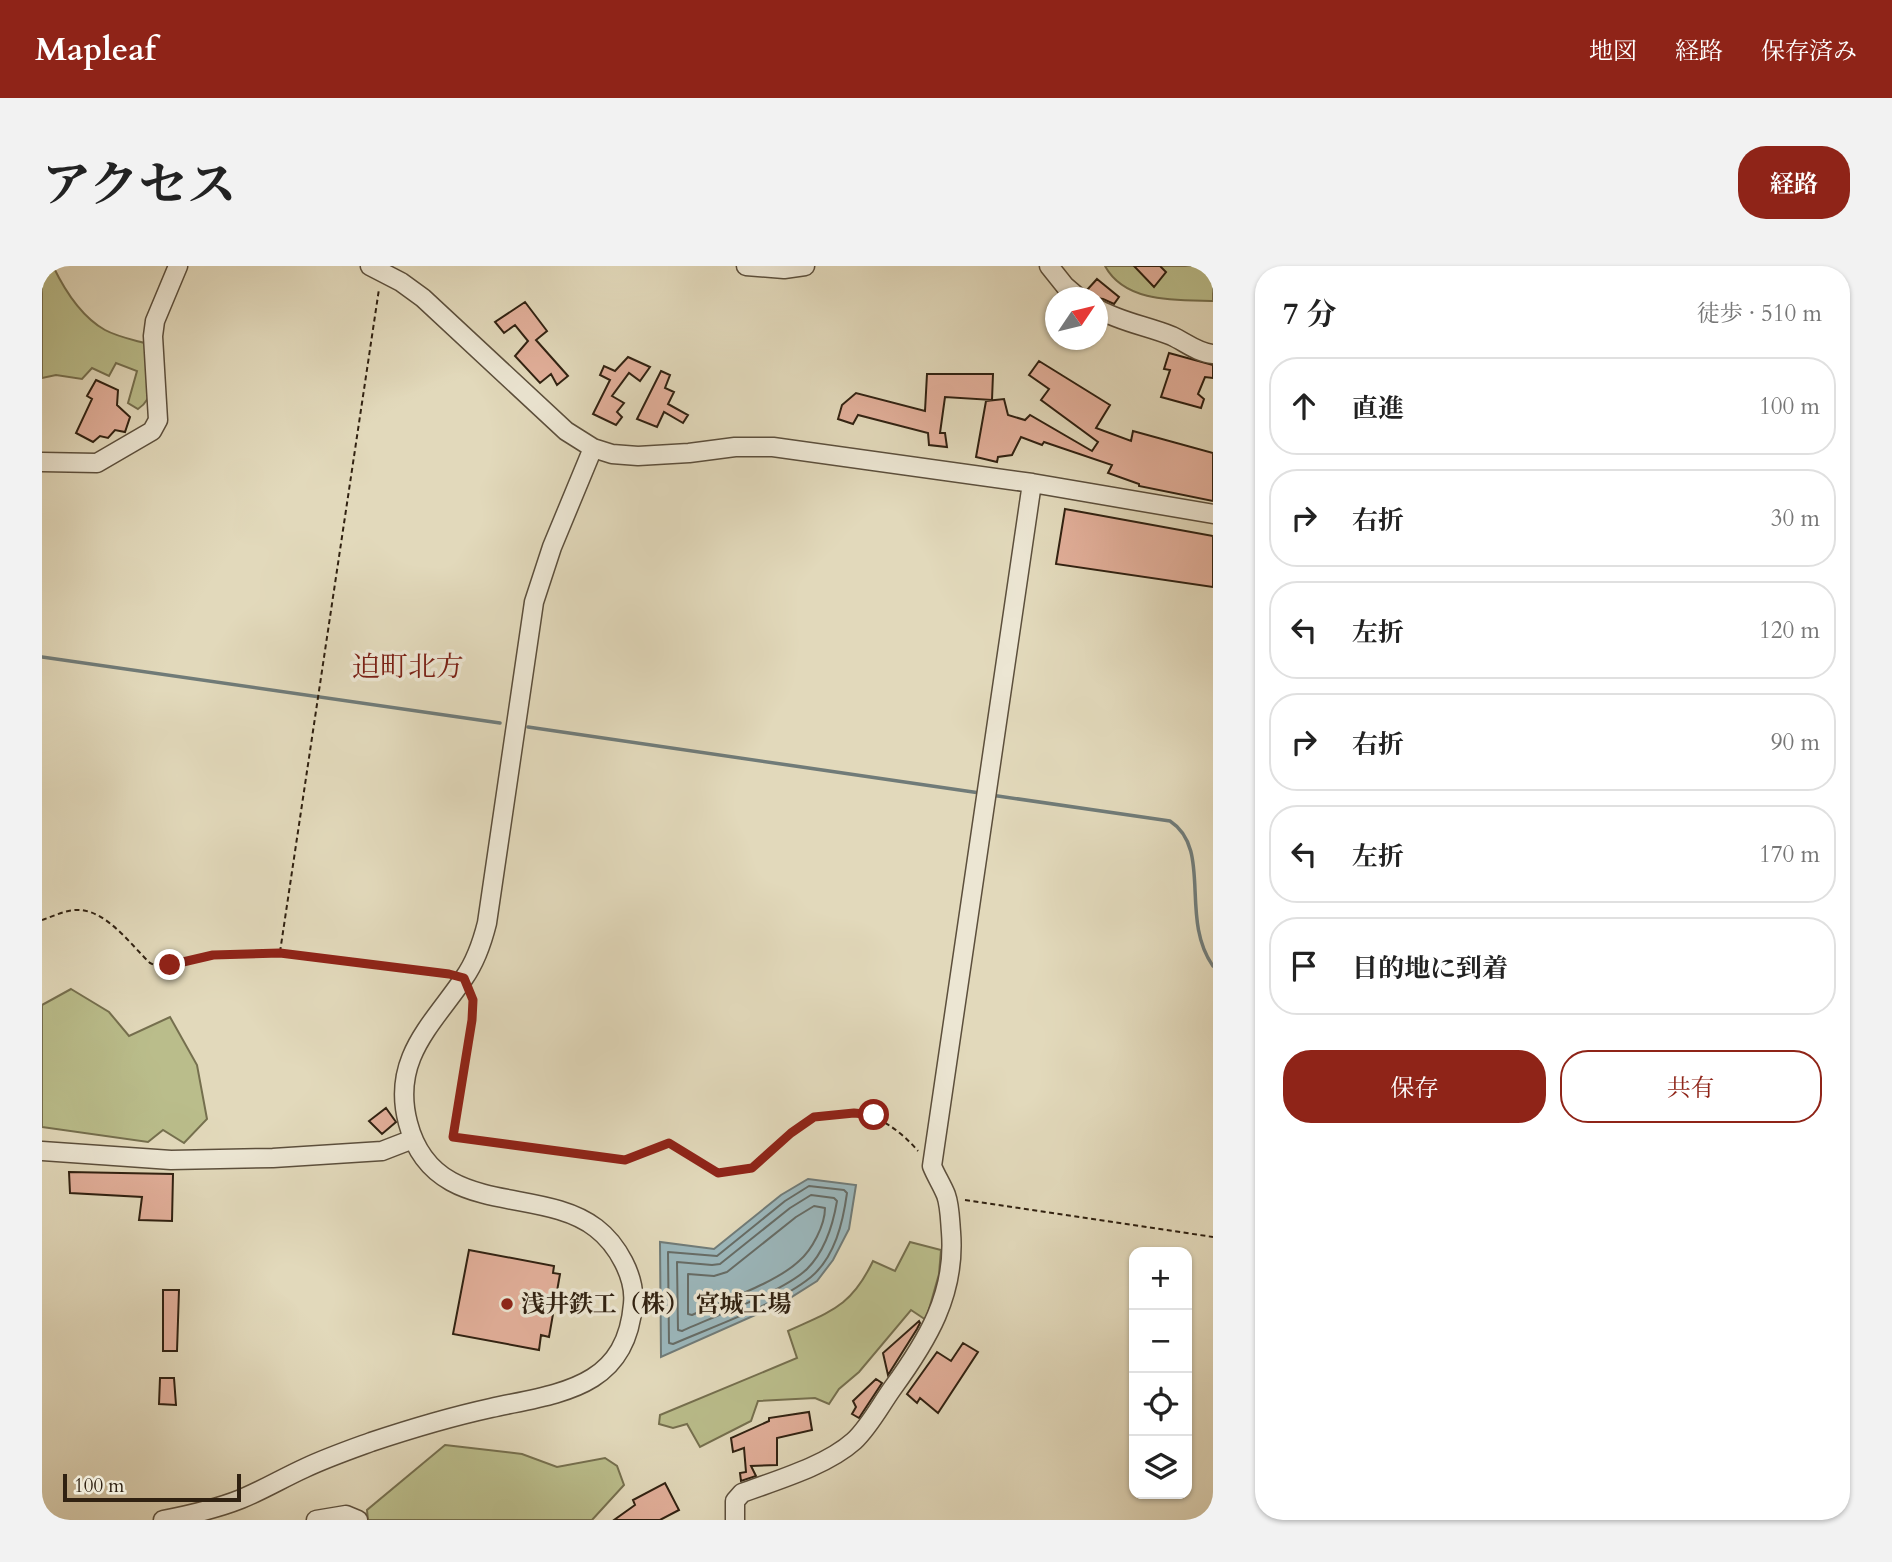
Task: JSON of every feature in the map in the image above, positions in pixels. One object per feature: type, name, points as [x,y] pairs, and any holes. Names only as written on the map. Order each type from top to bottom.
[{"type":"street","points":[[42,462],[97,463],[152,431],[158,420],[153,336],[155,321],[178,266]]},
{"type":"street","points":[[746,266],[784,269],[805,266]]},
{"type":"street","points":[[1049,266],[1066,287]]},
{"type":"street","points":[[376,269],[423,298],[540,410],[566,431],[593,448],[612,454],[650,456],[735,447],[773,447],[1032,483],[1213,514]]},
{"type":"street","points":[[1108,315],[1171,336],[1213,354]]},
{"type":"street","points":[[163,1520],[202,1512],[243,1498],[305,1468],[371,1442],[447,1419],[552,1396],[576,1388],[600,1375],[615,1359],[624,1342],[634,1299],[623,1262],[611,1242],[595,1227],[572,1215],[488,1196],[453,1182],[431,1164],[413,1139],[404,1102],[407,1068],[420,1038],[464,978],[478,952],[486,923],[534,602],[552,547],[593,448]]},
{"type":"street","points":[[735,1520],[735,1501],[742,1493],[834,1455],[855,1440],[917,1355],[935,1324],[951,1274],[952,1245],[947,1198],[932,1166],[1032,483]]},
{"type":"street","points":[[42,1151],[171,1160],[273,1158],[382,1151],[413,1139]]},
{"type":"street","points":[[316,1520],[346,1515],[358,1520]]},
{"type":"path","points":[[280,953],[320,688],[376,269]]},
{"type":"path","points":[[42,920],[78,909],[92,912],[108,922],[150,963],[157,966],[213,955],[280,953],[464,978],[473,1000],[472,1020],[453,1137],[625,1160],[669,1143],[718,1173],[752,1168],[791,1133],[814,1117],[854,1113],[874,1115],[888,1123],[909,1140],[932,1166]]},
{"type":"path","points":[[947,1198],[1213,1237]]},
{"type":"green space","points":[[42,266],[53,266],[74,302],[105,330],[148,344],[151,388],[145,403],[138,409],[128,403],[137,371],[116,363],[109,376],[92,368],[82,379],[56,375],[42,378]]},
{"type":"green space","points":[[1105,266],[1213,266],[1213,301],[1168,299],[1138,293],[1114,278]]},
{"type":"green space","points":[[71,989],[109,1012],[129,1036],[170,1017],[197,1065],[207,1119],[184,1143],[163,1130],[148,1142],[42,1127],[42,1005]]},
{"type":"green space","points":[[910,1242],[941,1250],[939,1274],[926,1320],[911,1310],[859,1372],[839,1389],[829,1404],[815,1398],[758,1401],[751,1421],[700,1447],[687,1424],[673,1428],[659,1424],[660,1415],[797,1358],[788,1331],[828,1312],[848,1298],[873,1261],[895,1271]]},
{"type":"green space","points":[[445,1445],[522,1454],[557,1467],[605,1458],[617,1466],[624,1485],[592,1520],[368,1520],[367,1510]]},
{"type":"water","points":[[808,1179],[856,1185],[849,1229],[833,1260],[817,1281],[782,1303],[661,1357],[660,1242],[714,1249],[781,1195]]},
{"type":"building","points":[[1134,266],[1160,266],[1166,272],[1154,287]]},
{"type":"building","points":[[1097,279],[1107,287],[1090,287]]},
{"type":"building","points":[[1108,288],[1119,297],[1114,304],[1108,301]]},
{"type":"building","points":[[525,302],[547,331],[536,340],[568,376],[557,385],[551,374],[540,383],[515,356],[528,341],[515,325],[504,333],[495,322]]},
{"type":"building","points":[[1169,353],[1213,365],[1213,378],[1205,377],[1198,394],[1204,399],[1201,408],[1161,397],[1170,370],[1164,369]]},
{"type":"building","points":[[628,357],[650,367],[640,381],[629,373],[612,396],[624,403],[617,412],[622,417],[616,425],[593,414],[610,380],[600,375],[604,366],[615,371]]},
{"type":"building","points":[[1039,361],[1110,405],[1096,428],[1131,441],[1133,431],[1213,453],[1213,501],[1139,486],[1108,473],[1112,465],[1021,437],[1012,455],[998,457],[997,462],[976,457],[986,401],[1004,399],[1008,415],[1025,420],[1030,415],[1092,451],[1098,442],[1041,400],[1049,389],[1029,375]]},
{"type":"building","points":[[661,371],[670,375],[665,388],[674,392],[668,404],[688,415],[683,423],[664,412],[657,427],[637,419]]},
{"type":"building","points":[[927,374],[993,374],[992,400],[945,397],[940,433],[945,433],[947,447],[929,445],[928,433],[858,415],[853,424],[838,419],[842,405],[856,393],[925,411]]},
{"type":"building","points":[[96,380],[118,390],[117,405],[130,417],[125,432],[115,430],[108,438],[100,436],[93,442],[76,433],[92,399],[87,396]]},
{"type":"building","points":[[1065,509],[1213,536],[1213,587],[1056,564]]},
{"type":"building","points":[[386,1108],[396,1122],[382,1134],[369,1121]]},
{"type":"building","points":[[69,1172],[173,1174],[172,1221],[139,1220],[142,1197],[70,1193]]},
{"type":"building","name":"浅井鉄工（株） 宮城工場","points":[[469,1250],[554,1266],[553,1273],[560,1274],[549,1337],[541,1335],[539,1350],[453,1334]]},
{"type":"building","points":[[163,1290],[179,1290],[177,1351],[163,1351]]},
{"type":"building","points":[[919,1321],[917,1329],[888,1375],[883,1353]]},
{"type":"building","points":[[963,1343],[978,1352],[938,1413],[920,1398],[917,1403],[907,1394],[937,1352],[951,1361]]},
{"type":"building","points":[[160,1378],[174,1378],[176,1405],[159,1404]]},
{"type":"building","points":[[876,1379],[882,1383],[859,1418],[852,1414],[856,1407],[853,1401]]},
{"type":"building","points":[[809,1412],[812,1430],[777,1438],[777,1465],[751,1466],[756,1476],[741,1481],[740,1473],[746,1472],[744,1448],[733,1452],[731,1438],[769,1421],[769,1418]]},
{"type":"building","points":[[665,1483],[679,1510],[660,1520],[614,1520],[635,1505],[633,1500]]},
{"type":"waterway","points":[[42,657],[500,723]]},
{"type":"waterway","points":[[528,727],[980,793]]},
{"type":"waterway","points":[[991,795],[1170,821],[1183,833],[1190,849],[1194,867],[1198,927],[1203,947],[1213,966]]},
{"type":"place","name":"浅井鉄工（株） 宮城工場","points":[[507,1304]]},
{"type":"district","name":"迫町北方","points":[[408,667]]},
{"type":"route","points":[[170,965],[213,955],[280,953],[464,978],[473,1000],[472,1020],[453,1137],[625,1160],[669,1143],[718,1173],[752,1168],[791,1133],[814,1117],[854,1113],[874,1115]]}]
